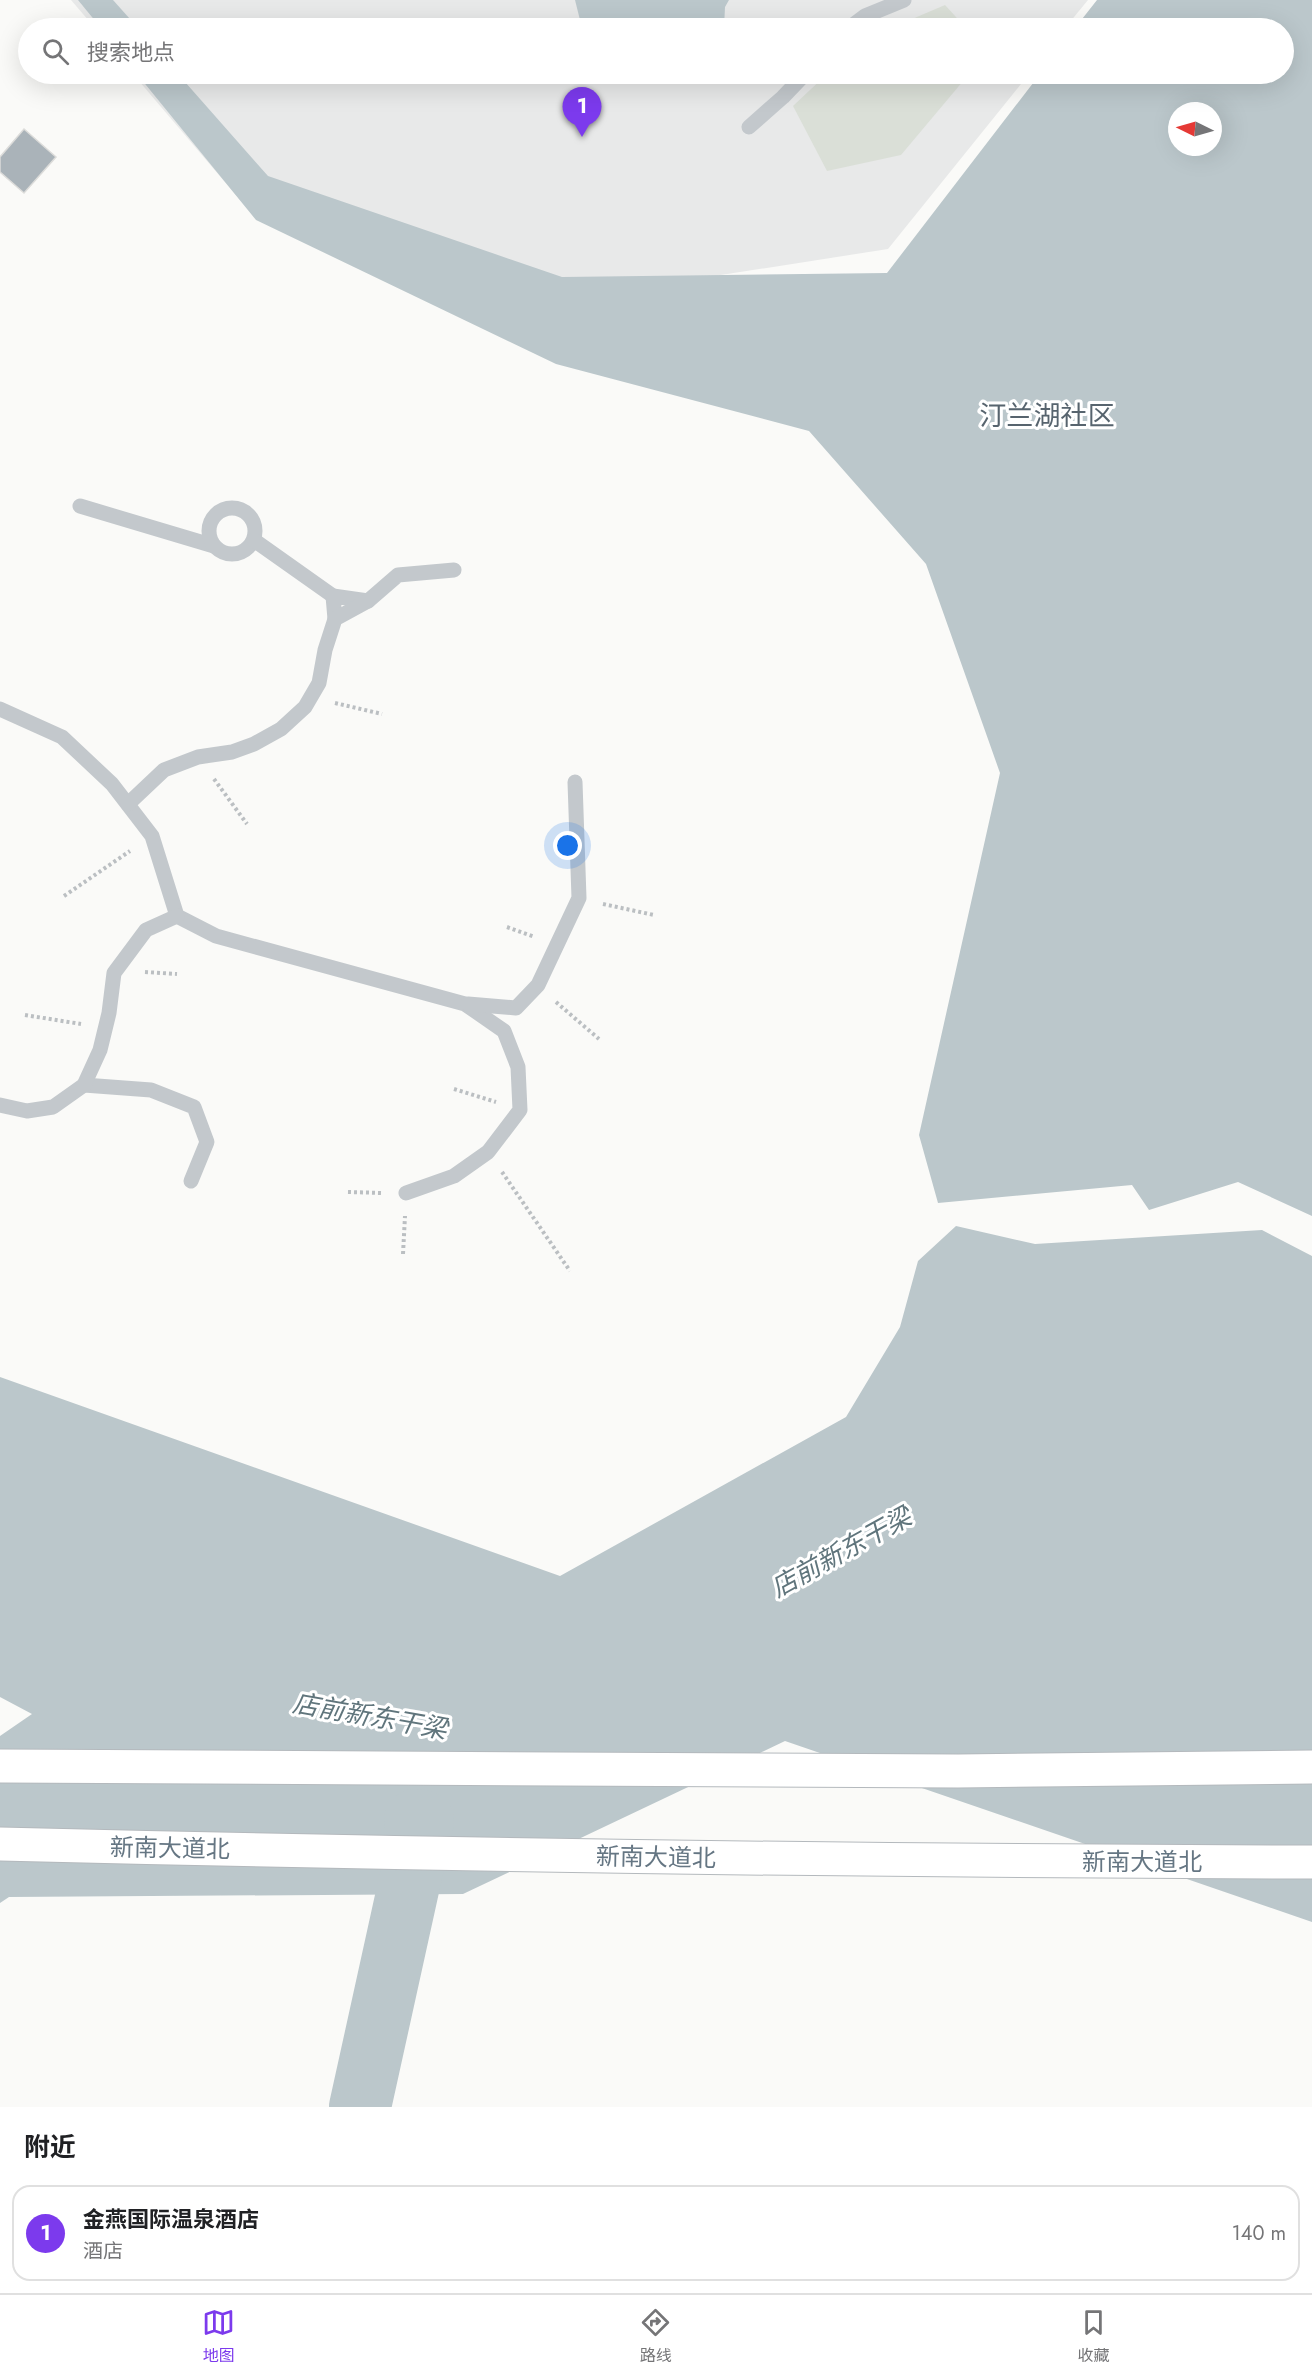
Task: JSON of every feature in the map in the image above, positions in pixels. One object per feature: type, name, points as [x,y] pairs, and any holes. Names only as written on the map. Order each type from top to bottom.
[{"type":"highway","points":[[0,1766],[958,1771],[1312,1767]]},
{"type":"highway","name":"新南大道北","points":[[0,1844],[439,1854],[1312,1862]]},
{"type":"lane","points":[[862,18],[904,0]]},
{"type":"lane","points":[[749,127],[795,84]]},
{"type":"lane","points":[[80,506],[214,546]]},
{"type":"lane","points":[[225,508],[240,509],[252,519],[254,540],[243,552],[235,555],[219,552],[214,546],[209,539],[209,524],[213,517],[225,508]]},
{"type":"lane","points":[[254,540],[333,596],[368,601]]},
{"type":"lane","points":[[335,619],[368,601],[398,575],[454,570]]},
{"type":"lane","points":[[128,804],[164,770],[198,757],[232,752],[254,744],[281,729],[305,707],[319,683],[325,650],[335,619],[333,596]]},
{"type":"lane","points":[[0,709],[62,737],[112,784],[152,836],[177,916],[216,936],[465,1004],[516,1008]]},
{"type":"lane","points":[[504,1031],[516,1008],[538,985],[579,898],[575,782]]},
{"type":"lane","points":[[0,1106],[27,1111],[52,1107],[84,1084],[100,1050],[114,973],[146,930],[177,916]]},
{"type":"lane","points":[[406,1193],[454,1176],[488,1152],[520,1110],[518,1067],[504,1031],[465,1004]]},
{"type":"lane","points":[[84,1084],[151,1090],[194,1107],[207,1142],[191,1181]]},
{"type":"path","points":[[311,697],[382,714]]},
{"type":"path","points":[[198,757],[247,824]]},
{"type":"path","points":[[64,896],[152,836]]},
{"type":"path","points":[[579,898],[654,915]]},
{"type":"path","points":[[538,985],[599,1040]]},
{"type":"path","points":[[25,1015],[105,1028]]},
{"type":"path","points":[[454,1089],[520,1110]]},
{"type":"path","points":[[488,1152],[570,1271]]},
{"type":"shaded area","points":[[71,0],[1088,0],[1073,18],[86,18]]},
{"type":"shaded area","points":[[945,5],[957,18],[914,18]]},
{"type":"shaded area","points":[[142,84],[1021,84],[888,249],[516,307],[241,201]]},
{"type":"shaded area","points":[[816,84],[961,84],[901,155],[827,171],[793,106]]},
{"type":"water","points":[[78,0],[113,0],[129,18],[93,18]]},
{"type":"water","points":[[575,0],[729,0],[725,7],[724,18],[580,18]]},
{"type":"water","points":[[1097,0],[1312,0],[1312,1216],[1238,1182],[1149,1210],[1132,1185],[938,1203],[919,1135],[1000,773],[926,564],[809,431],[556,364],[256,220],[145,84],[187,84],[268,176],[562,277],[887,273],[1032,84],[1294,84],[1294,18],[1083,18]]},
{"type":"water","name":"店前新东干梁","points":[[956,1226],[1035,1244],[1262,1230],[1312,1256],[1312,1922],[785,1741],[463,1894],[9,1897],[0,1903],[0,1736],[32,1714],[0,1697],[0,1377],[560,1576],[846,1417],[900,1327],[918,1261]]},
{"type":"building","points":[[24,129],[56,157],[24,193],[0,172],[0,157]]},
{"type":"waterway","points":[[360,2107],[423,1821],[415,1820]]},
{"type":"place","name":"金燕国际温泉酒店","points":[[582,137]]},
{"type":"district","name":"汀兰湖社区","points":[[1047,415]]}]
